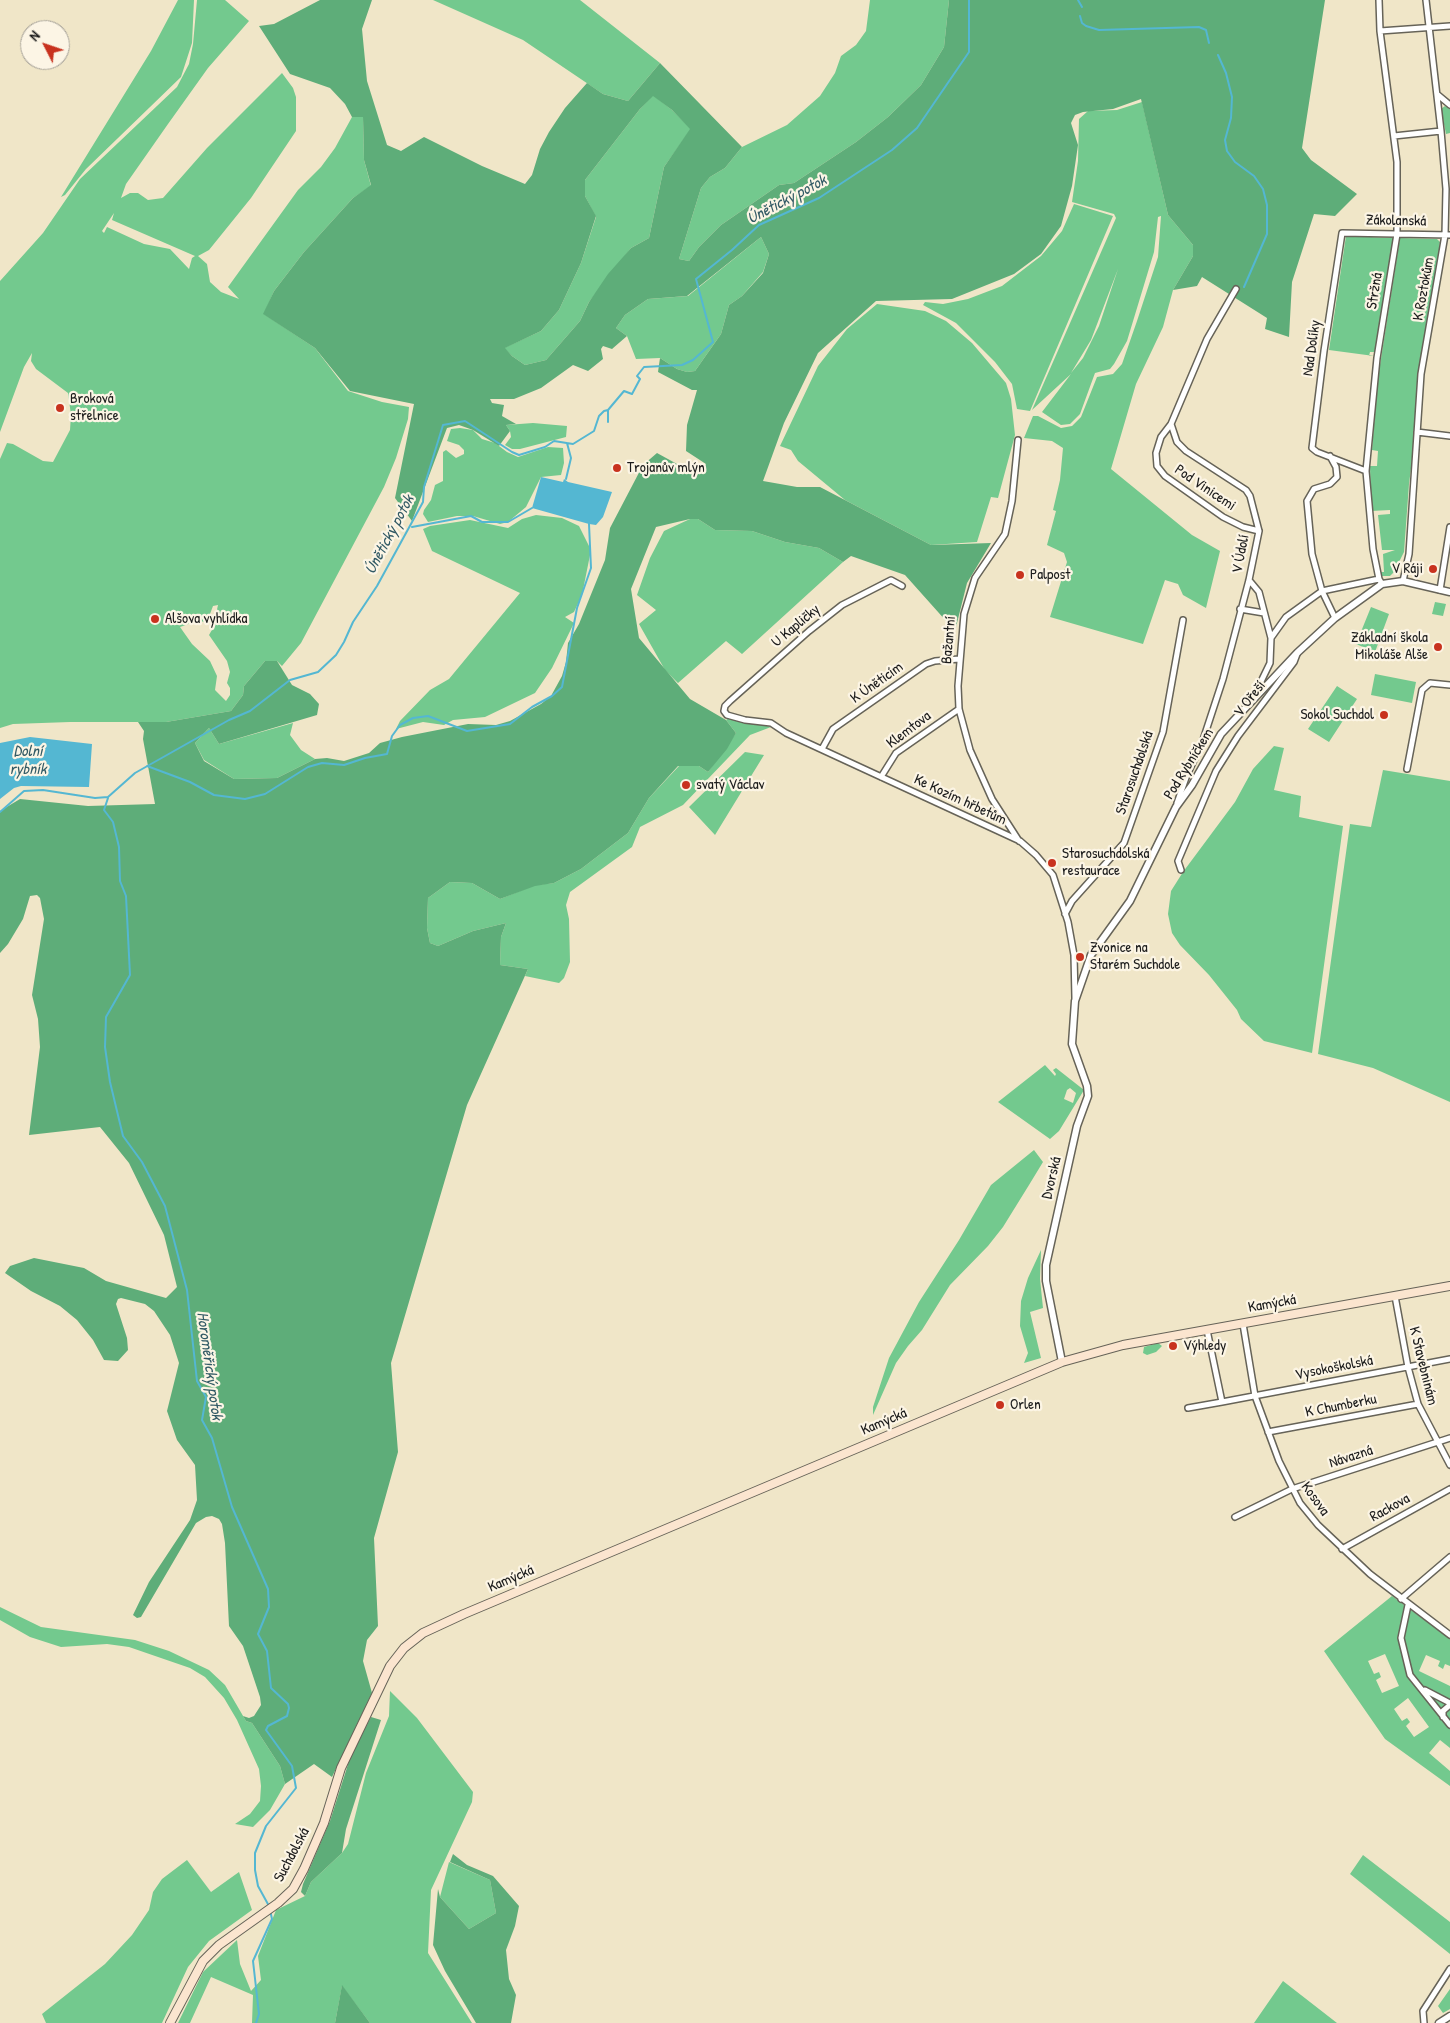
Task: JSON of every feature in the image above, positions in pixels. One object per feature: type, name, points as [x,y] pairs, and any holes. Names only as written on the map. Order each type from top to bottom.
[{"type":"main road","name":"Kamýcká","points":[[377,1692],[396,1657],[413,1640],[433,1628],[1062,1362],[1102,1350],[1450,1286]]},
{"type":"main road","name":"Suchdolská","points":[[170,2023],[203,1961],[219,1945],[278,1904],[293,1889],[324,1824],[341,1768],[377,1692]]},
{"type":"street","name":"Stržná","points":[[1379,0],[1380,31],[1397,162],[1397,234],[1377,358],[1366,471],[1373,549],[1380,582]]},
{"type":"street","name":"K Roztokům","points":[[1403,581],[1409,554],[1421,374],[1448,235],[1438,95],[1428,28],[1426,0]]},
{"type":"street","points":[[1380,31],[1450,26]]},
{"type":"street","points":[[1438,95],[1450,105]]},
{"type":"street","points":[[1394,136],[1441,131]]},
{"type":"street","name":"Zákolanská","points":[[1342,233],[1448,235]]},
{"type":"street","name":"Nad Dolíky","points":[[1342,233],[1312,448],[1317,452],[1366,471]]},
{"type":"street","points":[[1171,424],[1207,339],[1236,289]]},
{"type":"street","name":"V Údolí","points":[[1171,424],[1177,442],[1186,451],[1246,490],[1250,496],[1258,531],[1249,580],[1223,679],[1202,743],[1187,775],[1176,807]]},
{"type":"street","name":"Pod Vinicemi","points":[[1171,424],[1161,437],[1156,453],[1157,466],[1165,476],[1223,517],[1243,527],[1258,531]]},
{"type":"street","points":[[1416,432],[1450,436]]},
{"type":"street","name":"Bažantní","points":[[1018,440],[1012,501],[1005,534],[970,586],[964,614],[959,659],[960,709],[970,750],[982,779],[1020,841]]},
{"type":"street","points":[[1329,456],[1336,467],[1337,477],[1330,484],[1314,489],[1307,500],[1312,554],[1322,591],[1335,618]]},
{"type":"street","points":[[1440,590],[1450,527]]},
{"type":"street","name":"U Kapličky","points":[[728,715],[724,711],[725,706],[809,631],[842,605],[891,580],[902,586]]},
{"type":"street","points":[[1249,580],[1259,592],[1271,638],[1270,663],[1251,701]]},
{"type":"street","points":[[1271,638],[1286,617],[1322,591],[1380,582],[1403,581],[1450,592]]},
{"type":"street","name":"Pod Rybníčkem","points":[[1075,1001],[1091,955],[1130,901],[1176,807],[1192,785],[1221,734],[1297,653],[1335,618],[1380,582]]},
{"type":"street","points":[[1240,609],[1264,613]]},
{"type":"street","name":"Starosuchdolská","points":[[1065,914],[1072,901],[1124,843],[1163,732],[1183,620]]},
{"type":"street","name":"V Ořeší","points":[[1181,870],[1178,861],[1216,771],[1238,736],[1294,662],[1297,653]]},
{"type":"street","name":"K Úněticím","points":[[822,750],[833,729],[919,669],[936,661],[959,659]]},
{"type":"street","points":[[1407,769],[1422,690],[1430,683],[1450,685]]},
{"type":"street","name":"Klemtova","points":[[881,778],[896,753],[960,709]]},
{"type":"street","name":"Ke Kozím hřbetům","points":[[728,715],[771,724],[881,778],[1020,841],[1054,875],[1074,955],[1075,1001]]},
{"type":"street","name":"Dvorská","points":[[1062,1362],[1046,1281],[1046,1265],[1077,1126],[1088,1096],[1087,1086],[1072,1044],[1075,1001]]},
{"type":"street","name":"K Stavebninám","points":[[1394,1296],[1408,1367],[1418,1404],[1450,1465]]},
{"type":"street","name":"Kosova","points":[[1243,1324],[1255,1396],[1292,1489],[1318,1525],[1342,1549],[1408,1605],[1450,1635]]},
{"type":"street","points":[[1207,1330],[1222,1402]]},
{"type":"street","name":"Vysokoškolská","points":[[1188,1408],[1450,1359]]},
{"type":"street","name":"K Chumberku","points":[[1268,1432],[1418,1404]]},
{"type":"street","name":"Návazná","points":[[1235,1517],[1292,1489],[1450,1438]]},
{"type":"street","name":"Rackova","points":[[1342,1549],[1450,1489]]},
{"type":"street","points":[[1401,1599],[1450,1557]]},
{"type":"street","points":[[1408,1605],[1401,1638],[1410,1675],[1450,1725]]},
{"type":"street","points":[[1420,1687],[1450,1704],[1443,1711],[1443,1717]]},
{"type":"street","points":[[1424,2023],[1423,2011],[1450,1969]]},
{"type":"street","points":[[1438,2023],[1450,2016]]},
{"type":"green space","points":[[178,0],[194,0],[192,43],[181,77],[86,169],[65,195],[61,197],[151,51]]},
{"type":"green space","points":[[197,0],[225,0],[249,21],[208,68],[126,184],[121,198],[130,193],[138,193],[148,200],[163,198],[207,148],[282,73],[293,88],[296,97],[296,131],[251,198],[209,250],[198,256],[207,264],[210,282],[221,292],[239,299],[228,287],[298,190],[321,167],[335,148],[352,117],[363,116],[364,160],[371,186],[353,198],[304,252],[274,291],[264,314],[315,348],[348,391],[382,402],[409,407],[408,419],[396,458],[384,487],[301,643],[282,666],[277,661],[265,661],[244,686],[243,695],[231,711],[166,722],[13,724],[0,728],[0,459],[7,443],[13,444],[43,461],[53,462],[70,430],[71,415],[68,393],[36,369],[31,361],[32,353],[24,367],[0,432],[0,281],[43,233],[80,179],[177,87],[189,64]],"holes":[[[114,213],[112,220],[195,256],[192,258],[189,269],[170,249],[144,244],[107,227],[104,233],[102,231]],[[218,605],[213,628],[209,635],[227,661],[230,672],[227,683],[230,688],[230,695],[226,701],[215,690],[217,676],[210,661],[192,644],[180,627],[197,621],[207,622],[213,606]]]},
{"type":"green space","points":[[320,0],[372,0],[362,29],[367,81],[387,145],[401,151],[424,137],[482,166],[525,184],[532,175],[540,149],[549,132],[565,108],[587,83],[603,94],[628,101],[660,63],[742,147],[725,168],[710,177],[701,188],[679,259],[689,261],[699,247],[721,225],[779,185],[794,183],[856,142],[888,117],[921,85],[944,47],[949,0],[1325,0],[1302,148],[1311,160],[1357,194],[1335,216],[1314,214],[1292,282],[1289,337],[1265,329],[1267,318],[1202,277],[1197,286],[1173,290],[1193,256],[1193,245],[1168,215],[1141,99],[1113,109],[1083,112],[1075,115],[1071,123],[1078,145],[1072,186],[1061,226],[1041,254],[1014,274],[952,299],[876,301],[818,353],[784,423],[763,481],[797,487],[820,487],[931,545],[991,543],[967,583],[955,631],[905,575],[851,556],[843,562],[819,548],[785,542],[752,531],[715,530],[698,519],[656,527],[631,589],[639,638],[690,699],[726,720],[736,733],[727,749],[708,772],[699,766],[678,766],[649,798],[628,833],[581,869],[554,883],[535,886],[500,899],[472,883],[450,882],[428,898],[427,928],[430,943],[438,946],[473,931],[506,923],[501,937],[500,965],[528,969],[467,1105],[391,1363],[398,1452],[374,1538],[378,1626],[367,1640],[363,1661],[372,1693],[332,1777],[314,1764],[285,1784],[280,1766],[252,1723],[246,1721],[243,1716],[249,1718],[254,1716],[261,1705],[243,1646],[229,1626],[225,1543],[222,1524],[219,1519],[212,1516],[206,1517],[196,1523],[141,1617],[137,1618],[133,1615],[149,1582],[190,1520],[197,1500],[195,1465],[177,1440],[167,1411],[179,1363],[170,1335],[154,1311],[145,1304],[121,1298],[118,1299],[116,1304],[127,1338],[128,1350],[118,1361],[104,1360],[93,1340],[77,1320],[60,1306],[31,1291],[5,1273],[10,1266],[34,1258],[84,1268],[106,1281],[166,1298],[177,1287],[164,1235],[129,1163],[100,1127],[29,1135],[40,1047],[38,1019],[32,995],[44,919],[40,898],[37,895],[30,896],[23,919],[8,944],[0,953],[0,811],[20,799],[88,806],[155,804],[143,739],[144,731],[138,722],[166,722],[231,711],[243,695],[244,686],[265,661],[277,661],[292,685],[310,694],[319,704],[317,715],[219,744],[209,728],[195,743],[204,761],[234,779],[277,778],[315,759],[327,758],[344,761],[369,753],[380,743],[402,737],[468,724],[496,725],[510,721],[541,704],[551,696],[562,676],[568,643],[579,624],[605,560],[610,528],[643,465],[657,453],[697,475],[706,464],[686,451],[687,425],[697,390],[692,390],[658,372],[660,358],[677,369],[687,372],[695,371],[721,334],[729,305],[742,296],[763,273],[769,254],[761,237],[687,296],[648,299],[625,315],[616,328],[627,336],[612,349],[603,346],[601,349],[603,359],[588,371],[573,365],[541,388],[514,399],[490,399],[492,403],[504,405],[502,416],[516,424],[506,425],[510,431],[499,446],[473,430],[459,425],[447,428],[412,521],[395,498],[414,404],[350,391],[315,348],[263,314],[274,291],[304,252],[353,198],[371,185],[364,160],[363,117],[352,117],[345,104],[330,88],[290,74],[259,26],[274,24]],"holes":[[[653,96],[672,110],[690,129],[664,167],[649,238],[631,248],[608,274],[589,302],[580,321],[546,360],[525,365],[512,356],[505,348],[541,331],[559,310],[581,263],[596,216],[585,196],[585,180],[640,109]]]},
{"type":"green space","points":[[433,0],[580,0],[660,63],[628,101],[603,94],[523,40]]},
{"type":"green space","points":[[870,0],[949,0],[944,47],[921,85],[888,117],[856,142],[794,183],[779,185],[721,225],[699,247],[689,261],[679,259],[701,188],[710,177],[725,168],[742,147],[787,125],[820,96],[835,73],[841,56],[856,45],[866,31]]},
{"type":"green space","points":[[653,95],[691,129],[664,167],[649,238],[631,248],[589,302],[580,321],[546,360],[525,365],[504,348],[541,331],[559,310],[581,263],[596,217],[585,196],[585,180]]},
{"type":"green space","points":[[1142,102],[1168,215],[1193,245],[1193,256],[1173,290],[1163,327],[1136,384],[1111,469],[1192,535],[1220,551],[1206,608],[1183,595],[1178,584],[1165,580],[1143,644],[1050,617],[1067,562],[1064,553],[1047,545],[1056,511],[1053,510],[1060,480],[1063,448],[1052,441],[1024,438],[1033,416],[1038,416],[1061,428],[1072,426],[1081,417],[1097,377],[1113,374],[1122,364],[1158,257],[1161,216],[1158,217],[1154,252],[1127,341],[1114,364],[1110,369],[1095,373],[1080,414],[1070,424],[1061,425],[1042,412],[1071,374],[1032,410],[1116,218],[1114,214],[1072,202],[1078,161],[1079,119],[1088,111],[1117,110]],"holes":[[[1118,269],[1099,326],[1083,358],[1071,373],[1091,340]]]},
{"type":"green space","points":[[1445,106],[1450,109],[1450,133],[1446,134],[1441,109]]},
{"type":"green space","points":[[1074,204],[1113,216],[1030,411],[1017,409],[1012,384],[995,362],[956,323],[923,305],[925,302],[943,304],[968,299],[1002,286],[1041,256],[1062,231]]},
{"type":"green space","points":[[1346,236],[1393,238],[1375,352],[1370,352],[1369,355],[1329,350]]},
{"type":"green space","points":[[761,237],[769,254],[763,272],[742,296],[729,305],[721,334],[695,371],[687,372],[677,369],[660,358],[636,359],[627,336],[616,328],[625,315],[648,299],[688,296]]},
{"type":"green space","points":[[1400,238],[1437,239],[1440,242],[1409,484],[1404,552],[1394,572],[1390,576],[1382,576],[1379,572],[1384,572],[1383,554],[1395,550],[1382,550],[1378,515],[1390,514],[1390,510],[1371,511],[1370,466],[1377,466],[1378,451],[1372,450],[1377,384]]},
{"type":"green space","points":[[877,304],[925,311],[946,321],[972,343],[1006,383],[1011,399],[1015,435],[998,498],[991,497],[977,542],[931,545],[845,500],[798,461],[791,450],[780,446],[818,366],[847,329]]},
{"type":"green space","points":[[533,423],[567,426],[566,437],[520,449],[512,449],[505,445],[511,437],[506,425]]},
{"type":"green space","points":[[451,429],[473,430],[482,439],[495,443],[518,457],[548,447],[563,448],[564,463],[561,475],[541,477],[526,507],[508,522],[500,524],[473,516],[457,516],[428,522],[423,514],[431,500],[435,485],[443,481],[443,452],[446,450],[456,458],[464,454],[464,450],[459,445],[447,441]]},
{"type":"green space","points":[[536,515],[562,518],[579,526],[591,550],[582,595],[574,612],[565,617],[574,623],[552,668],[535,693],[485,717],[453,720],[444,725],[423,722],[396,729],[400,721],[430,690],[449,679],[520,593],[432,551],[423,529],[430,526],[470,520],[508,528],[522,519]]},
{"type":"green space","points":[[690,519],[698,519],[715,530],[752,531],[785,542],[819,548],[843,562],[742,654],[726,641],[678,683],[665,670],[639,624],[656,610],[637,595],[650,558],[664,531]]},
{"type":"green space","points":[[1435,602],[1446,604],[1443,616],[1432,614]]},
{"type":"green space","points":[[1371,607],[1389,614],[1375,652],[1356,644]]},
{"type":"green space","points":[[1375,674],[1416,682],[1412,703],[1371,695]]},
{"type":"green space","points":[[1337,686],[1357,699],[1329,742],[1308,729]]},
{"type":"green space","points":[[730,717],[771,727],[750,735],[683,805],[640,827],[632,847],[570,892],[566,905],[569,919],[570,962],[564,978],[559,983],[525,976],[528,969],[500,965],[501,937],[506,923],[473,931],[438,946],[430,943],[427,928],[428,898],[450,882],[472,883],[500,899],[535,885],[554,883],[581,869],[628,833],[649,798],[679,766],[699,766],[708,772],[736,733],[726,720]]},
{"type":"green space","points":[[293,723],[290,735],[301,750],[315,759],[277,778],[234,779],[204,760],[195,743],[209,728],[219,744]]},
{"type":"green space","points":[[1274,746],[1284,748],[1274,790],[1301,796],[1299,817],[1343,826],[1312,1053],[1264,1041],[1241,1019],[1237,1010],[1209,975],[1180,945],[1172,933],[1168,914],[1171,891],[1235,802],[1253,769]]},
{"type":"green space","points":[[745,752],[764,755],[715,835],[689,807]]},
{"type":"green space","points":[[1383,770],[1450,781],[1450,1102],[1373,1068],[1318,1054],[1350,824],[1371,827]]},
{"type":"green space","points":[[1045,1065],[1055,1076],[1056,1074],[1053,1070],[1056,1068],[1084,1090],[1059,1131],[1050,1139],[998,1102]],"holes":[[[1070,1088],[1076,1093],[1073,1103],[1064,1099],[1067,1090]]]},
{"type":"green space","points":[[1034,1150],[1043,1162],[1003,1227],[988,1246],[950,1285],[922,1330],[896,1363],[873,1415],[873,1407],[889,1358],[919,1302],[959,1240],[991,1185]]},
{"type":"green space","points":[[1041,1250],[1040,1279],[1043,1308],[1030,1312],[1041,1358],[1024,1363],[1028,1353],[1020,1326],[1021,1301],[1028,1278]]},
{"type":"green space","points":[[1158,1343],[1162,1346],[1156,1352],[1147,1355],[1143,1353],[1144,1347]]},
{"type":"green space","points":[[1392,1596],[1450,1639],[1450,1666],[1445,1664],[1443,1669],[1438,1666],[1440,1661],[1426,1655],[1419,1671],[1450,1686],[1450,1748],[1440,1740],[1429,1753],[1450,1771],[1450,1786],[1385,1739],[1324,1651]],"holes":[[[1385,1654],[1399,1686],[1382,1693],[1376,1680],[1381,1677],[1379,1672],[1374,1674],[1368,1661]],[[1408,1698],[1429,1727],[1414,1737],[1406,1726],[1410,1722],[1407,1718],[1402,1721],[1394,1709]]]},
{"type":"green space","points":[[0,1607],[41,1627],[135,1640],[169,1651],[209,1670],[225,1685],[246,1721],[252,1723],[280,1766],[285,1784],[270,1810],[253,1827],[235,1824],[250,1814],[260,1801],[259,1769],[237,1720],[224,1698],[205,1677],[190,1668],[129,1647],[107,1644],[61,1647],[30,1637],[0,1620]]},
{"type":"green space","points":[[390,1691],[417,1718],[473,1792],[472,1802],[431,1890],[428,1953],[472,2023],[370,2023],[342,1986],[335,2023],[252,2023],[253,1995],[211,1977],[190,2023],[178,2023],[203,1972],[237,1940],[240,1964],[251,1991],[261,1980],[258,1956],[276,1910],[305,1896],[311,1882],[342,1853],[348,1844],[366,1773],[389,1716]]},
{"type":"green space","points":[[371,1717],[381,1720],[346,1829],[342,1853],[311,1882],[305,1896],[301,1892],[303,1884],[330,1821],[351,1755]]},
{"type":"green space","points":[[453,1854],[467,1865],[493,1876],[519,1906],[515,1926],[506,1950],[509,1979],[516,1995],[511,2023],[476,2023],[445,1971],[433,1945],[438,1889],[440,1897],[469,1929],[496,1913],[490,1880],[450,1862]]},
{"type":"green space","points":[[1363,1855],[1450,1922],[1450,1954],[1350,1874]]},
{"type":"green space","points":[[187,1860],[211,1892],[239,1872],[252,1910],[209,1941],[188,1967],[162,2023],[46,2023],[42,2014],[105,1964],[132,1935],[149,1910],[153,1892],[162,1879]]},
{"type":"green space","points":[[449,1862],[490,1880],[496,1913],[469,1929],[440,1897]]},
{"type":"green space","points":[[1283,1981],[1337,2023],[1254,2023]]},
{"type":"green space","points":[[342,1985],[370,2023],[335,2023]]},
{"type":"green space","points":[[1450,1989],[1450,2009],[1443,2013],[1438,2006]]},
{"type":"water","points":[[541,477],[563,482],[564,479],[568,482],[612,492],[603,517],[596,525],[532,508]]},
{"type":"water","name":"Dolní rybník","points":[[30,737],[92,744],[89,787],[21,786],[14,788],[0,799],[0,743]]},
{"type":"waterway","name":"Únětický potok","points":[[0,812],[24,791],[43,790],[95,798],[108,797],[135,773],[229,720],[250,711],[290,680],[318,672],[336,655],[353,622],[377,586],[423,502],[424,487],[443,425],[465,421],[519,455],[545,447],[554,441],[573,444],[594,431],[599,416],[608,410],[624,391],[632,394],[640,379],[637,376],[644,367],[682,365],[693,360],[713,342],[696,279],[759,225],[819,198],[892,150],[917,128],[969,52],[969,0]]},
{"type":"waterway","points":[[1078,0],[1082,7]]},
{"type":"waterway","points":[[1080,16],[1082,23],[1086,26],[1099,30],[1199,27],[1206,30],[1209,43]]},
{"type":"waterway","points":[[1218,55],[1226,73],[1232,97],[1231,118],[1225,140],[1227,151],[1235,162],[1254,176],[1263,189],[1267,205],[1267,234],[1244,287]]},
{"type":"waterway","points":[[608,410],[608,422]]},
{"type":"waterway","points":[[566,479],[571,458],[567,443]]},
{"type":"waterway","points":[[412,527],[471,516],[482,522],[508,522],[532,508]]},
{"type":"waterway","points":[[147,766],[190,782],[214,795],[245,799],[265,794],[308,767],[322,763],[344,765],[365,758],[387,754],[392,736],[400,725],[413,718],[428,716],[467,731],[510,724],[532,707],[552,696],[562,687],[577,608],[591,568],[589,524]]},
{"type":"waterway","name":"Horoměřický potok","points":[[108,798],[104,810],[113,822],[119,847],[120,881],[126,896],[130,975],[106,1017],[105,1047],[110,1082],[123,1136],[142,1162],[165,1206],[187,1290],[197,1381],[206,1397],[202,1420],[212,1438],[232,1507],[268,1589],[269,1607],[258,1634],[267,1651],[271,1688],[288,1704],[289,1708],[287,1716],[268,1726],[266,1730],[292,1766],[296,1788],[266,1826],[255,1853],[255,1870],[258,1886],[269,1906]]},
{"type":"waterway","name":"Horoměřický potok","points":[[256,2023],[259,2014],[253,1961],[272,1919],[270,1910]]},
{"type":"place","name":"Broková střelnice","points":[[60,408]]},
{"type":"place","name":"Trojanův mlýn","points":[[617,468]]},
{"type":"place","name":"V Ráji","points":[[1433,569]]},
{"type":"place","name":"Palpost","points":[[1020,575]]},
{"type":"place","name":"Alšova vyhlídka","points":[[155,619]]},
{"type":"place","name":"Základní škola Mikoláše Alše","points":[[1438,647]]},
{"type":"place","name":"Sokol Suchdol","points":[[1384,715]]},
{"type":"place","name":"svatý Václav","points":[[686,785]]},
{"type":"place","name":"Starosuchdolská restaurace","points":[[1052,863]]},
{"type":"place","name":"Zvonice na Starém Suchdole","points":[[1080,957]]},
{"type":"place","name":"Výhledy","points":[[1173,1346]]},
{"type":"place","name":"Orlen","points":[[1000,1405]]}]
